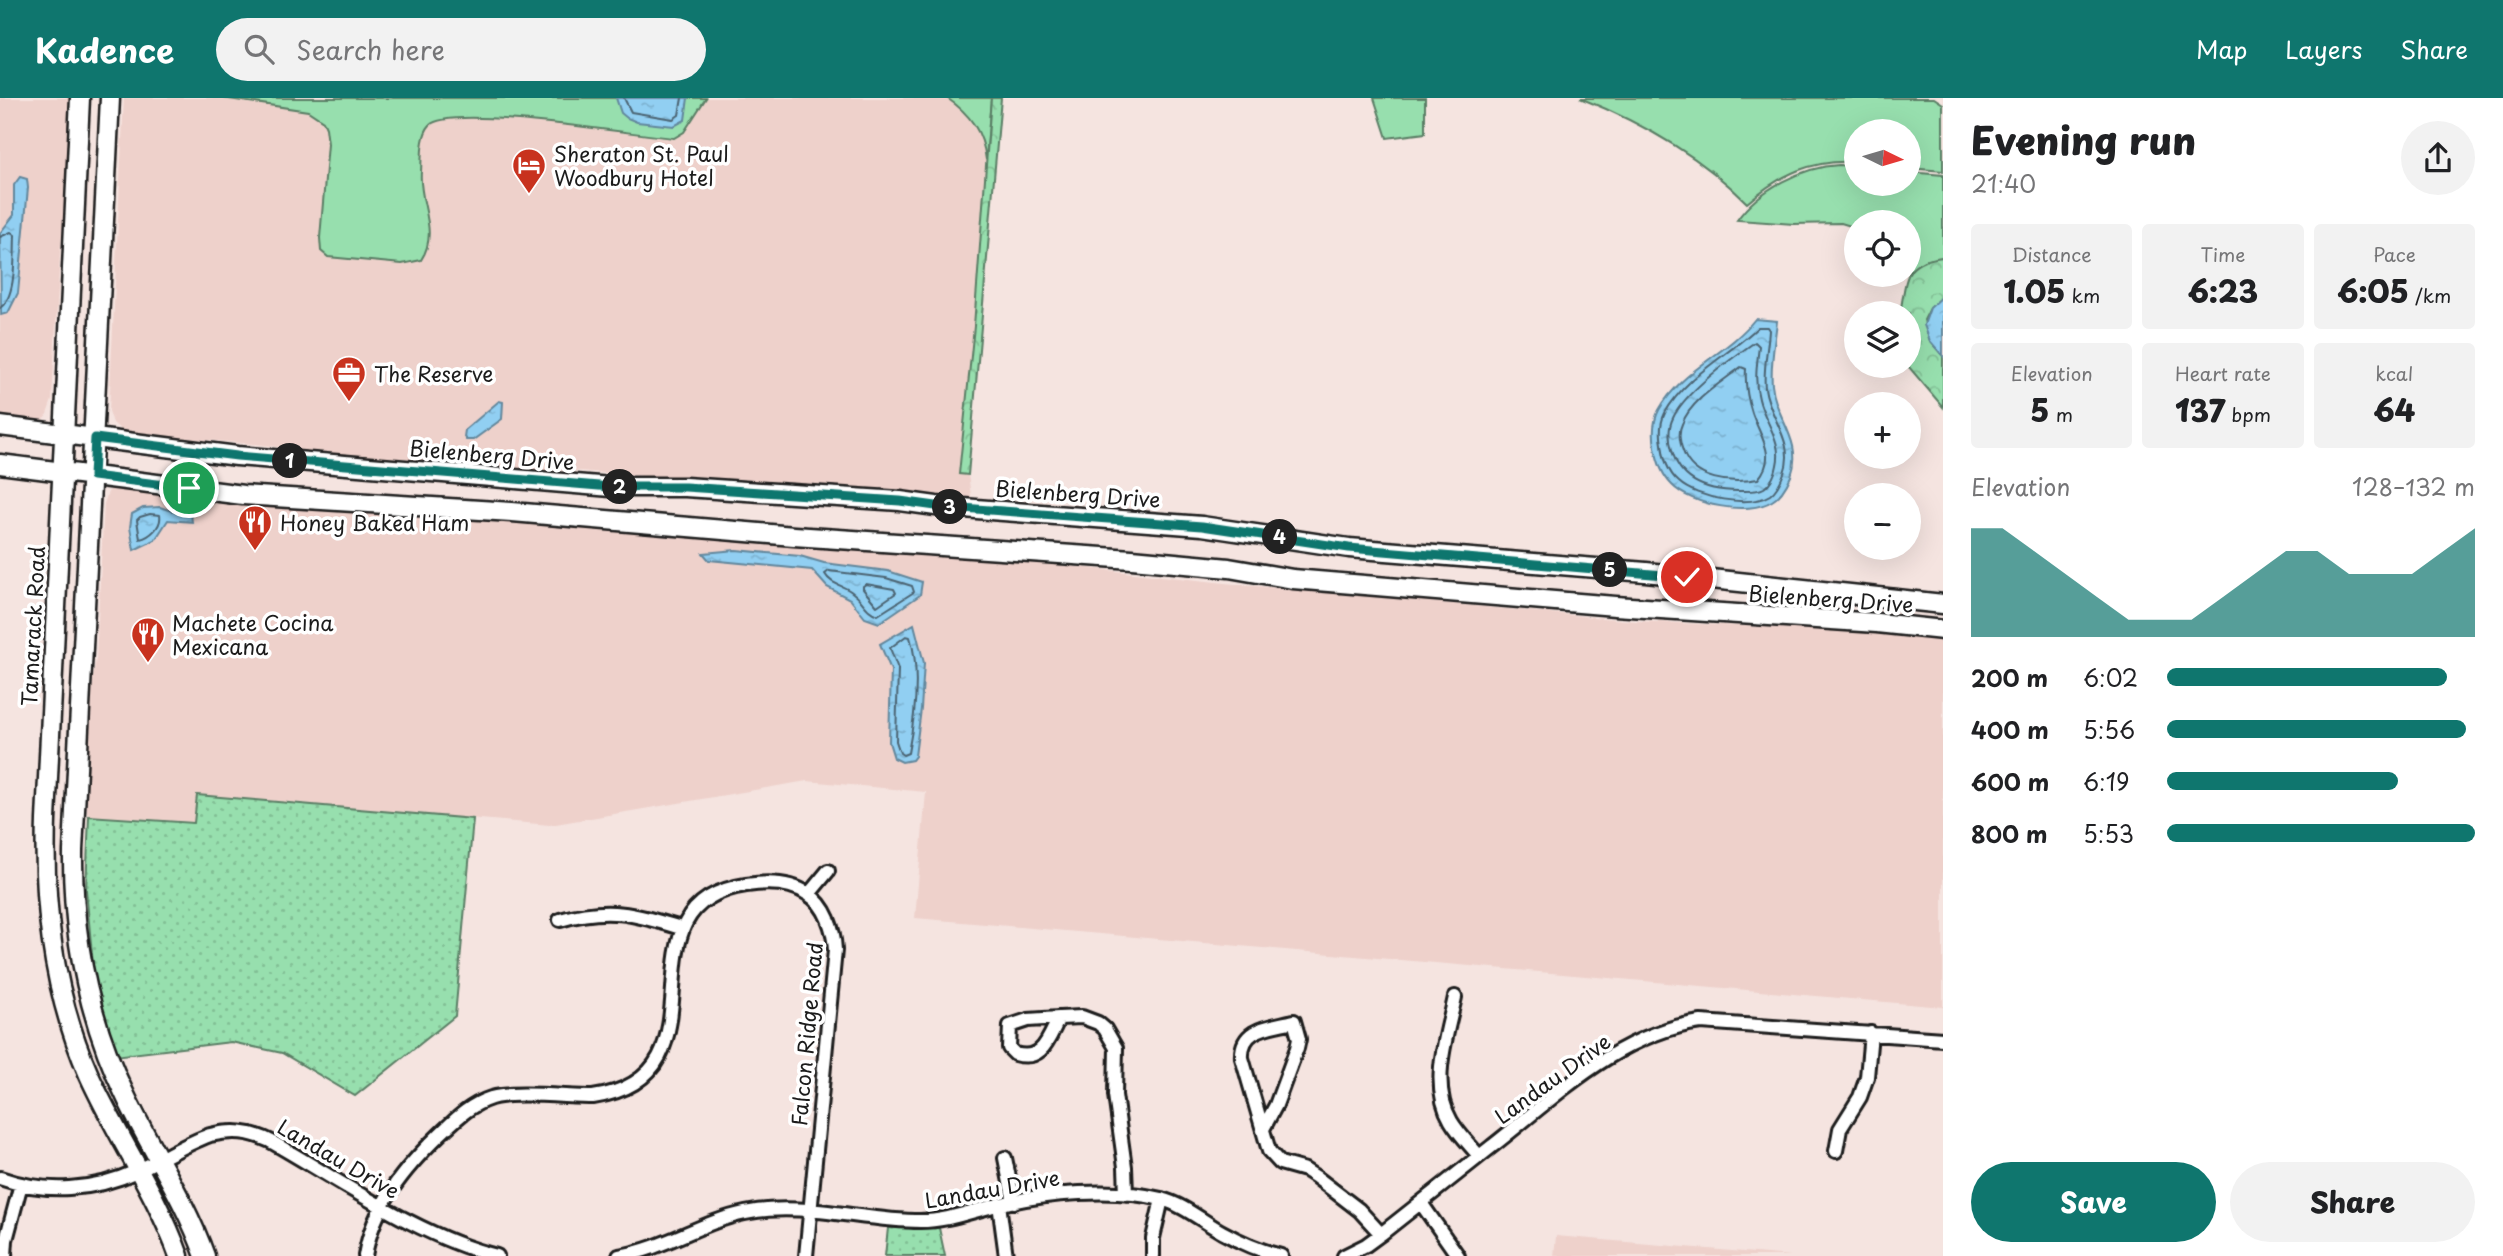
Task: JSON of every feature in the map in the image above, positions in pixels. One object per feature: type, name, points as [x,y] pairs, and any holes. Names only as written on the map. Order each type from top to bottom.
[{"type":"street","name":"Tamarack Road","points":[[80,98],[46,820],[48,919],[61,994],[76,1044],[179,1256]]},
{"type":"street","points":[[110,98],[73,851],[75,921],[87,993],[101,1039],[129,1103],[187,1211],[205,1256]]},
{"type":"street","name":"Bielenberg Drive","points":[[0,426],[237,456],[599,486],[685,487],[1202,526],[1349,548],[1646,572],[1943,604]]},
{"type":"street","name":"Bielenberg Drive","points":[[0,464],[243,495],[512,512],[794,536],[1132,559],[1228,568],[1293,579],[1943,630]]},
{"type":"street","points":[[365,1256],[382,1205],[395,1184],[415,1158],[460,1114],[477,1103],[494,1097],[593,1097],[608,1094],[622,1090],[648,1072],[665,1044],[669,1028],[681,928],[698,904],[712,894],[731,888],[771,883],[809,894],[828,871]]},
{"type":"street","name":"Falcon Ridge Road","points":[[806,1256],[835,950],[834,934],[828,919],[809,894]]},
{"type":"street","points":[[560,920],[583,914],[614,912],[681,928]]},
{"type":"street","points":[[1455,997],[1440,1073],[1441,1098],[1451,1121],[1479,1156]]},
{"type":"street","points":[[1059,1018],[1082,1017],[1098,1023],[1105,1029],[1116,1048],[1115,1094],[1125,1167],[1125,1194]]},
{"type":"street","points":[[1263,1129],[1276,1105],[1297,1048],[1299,1039],[1294,1021],[1255,1030],[1248,1035],[1241,1049],[1269,1151],[1280,1163],[1305,1170],[1316,1177],[1359,1209],[1381,1234]]},
{"type":"street","name":"Landau Drive","points":[[1344,1256],[1381,1234],[1586,1073],[1637,1041],[1678,1025],[1722,1022],[1943,1039]]},
{"type":"street","points":[[1836,1152],[1839,1129],[1860,1097],[1867,1076],[1871,1033]]},
{"type":"street","name":"Landau Drive","points":[[0,1178],[21,1184],[67,1189],[93,1185],[139,1170],[210,1135],[226,1132],[249,1133],[270,1141],[440,1237],[475,1251],[497,1256]]},
{"type":"street","points":[[1005,1158],[1014,1202]]},
{"type":"street","points":[[5,1256],[6,1240],[21,1184]]},
{"type":"street","name":"Landau Drive","points":[[620,1256],[665,1244],[718,1220],[746,1212],[810,1212],[922,1221],[961,1216],[999,1204],[1073,1194],[1125,1194],[1162,1199],[1238,1240],[1281,1256]]},
{"type":"street","points":[[1153,1256],[1153,1238],[1162,1199]]},
{"type":"street","points":[[1421,1203],[1458,1256]]},
{"type":"street","points":[[999,1204],[1006,1256]]},
{"type":"shaded area","points":[[0,98],[73,98],[70,162],[60,253],[52,400],[46,417],[34,425],[0,420]]},
{"type":"shaded area","points":[[124,98],[1001,98],[968,475],[972,502],[566,470],[491,470],[359,459],[264,445],[122,431],[113,423],[109,411]]},
{"type":"shaded area","points":[[117,484],[349,503],[558,525],[910,544],[968,555],[1234,584],[1636,621],[1943,639],[1943,1007],[915,918],[926,792],[807,781],[550,825],[198,795],[195,823],[90,816],[88,824],[85,771],[88,715],[96,658],[104,504],[108,492]]},
{"type":"shaded area","points":[[1556,1236],[1791,1256],[1554,1256]]},
{"type":"green space","points":[[222,98],[706,98],[684,132],[674,138],[506,119],[445,119],[430,125],[423,141],[421,172],[429,238],[421,260],[402,264],[328,257],[321,251],[328,144],[323,121],[308,111]]},
{"type":"green space","points":[[947,98],[991,98],[986,160],[982,141],[974,124]]},
{"type":"green space","points":[[991,98],[1001,98],[968,475],[959,474],[974,326]]},
{"type":"green space","points":[[1374,98],[1425,98],[1425,133],[1387,138]]},
{"type":"green space","points":[[1580,98],[1934,98],[1943,104],[1943,171],[1922,169],[1922,119],[1844,119],[1844,162],[1798,170],[1772,184],[1747,203],[1690,155],[1625,118]]},
{"type":"green space","points":[[1844,165],[1844,196],[1922,196],[1922,173],[1943,175],[1943,257],[1921,263],[1921,210],[1844,210],[1844,224],[1737,220],[1757,199],[1782,182],[1825,167]]},
{"type":"green space","points":[[1943,257],[1943,296],[1930,308],[1924,320],[1930,341],[1943,356],[1943,407],[1918,378],[1921,378],[1921,301],[1902,301],[1905,287],[1921,287],[1921,263]]},
{"type":"green space","points":[[197,795],[473,819],[455,1016],[355,1096],[282,1053],[231,1042],[115,1056],[96,997],[86,890],[89,816],[194,823]]},
{"type":"green space","points":[[888,1228],[939,1228],[945,1256],[885,1256]]},
{"type":"water","points":[[616,98],[688,98],[685,120],[674,126],[637,122],[621,113]]},
{"type":"water","points":[[20,177],[27,179],[28,188],[18,293],[8,313],[1,315],[0,233],[14,215],[14,185]]},
{"type":"water","points":[[1943,296],[1943,356],[1930,341],[1924,325],[1930,308]]},
{"type":"water","points":[[1755,319],[1777,321],[1772,385],[1794,452],[1791,476],[1778,496],[1762,505],[1735,508],[1706,503],[1681,492],[1668,481],[1663,472],[1654,438],[1657,414],[1679,384]]},
{"type":"water","points":[[499,401],[503,402],[502,419],[473,440],[466,440],[465,430]]},
{"type":"water","points":[[160,507],[180,514],[191,514],[192,522],[168,520],[155,540],[134,550],[130,527],[132,514],[143,508]]},
{"type":"water","points":[[736,550],[800,556],[824,563],[888,571],[922,582],[920,595],[879,623],[865,618],[850,599],[827,587],[812,570],[709,560],[703,553]]},
{"type":"water","points":[[914,624],[924,663],[921,709],[915,756],[912,760],[902,762],[894,758],[889,742],[891,670],[880,644]]},
{"type":"place","name":"Sheraton St. Paul Woodbury Hotel","points":[[529,195]]},
{"type":"place","name":"The Reserve","points":[[349,403]]},
{"type":"place","name":"Honey Baked Ham","points":[[255,552]]},
{"type":"place","name":"Machete Cocina Mexicana","points":[[148,664]]},
{"type":"route","points":[[189,488],[93,476],[95,438],[237,456],[611,487],[685,487],[900,501],[1202,526],[1349,548],[1687,577]]}]
